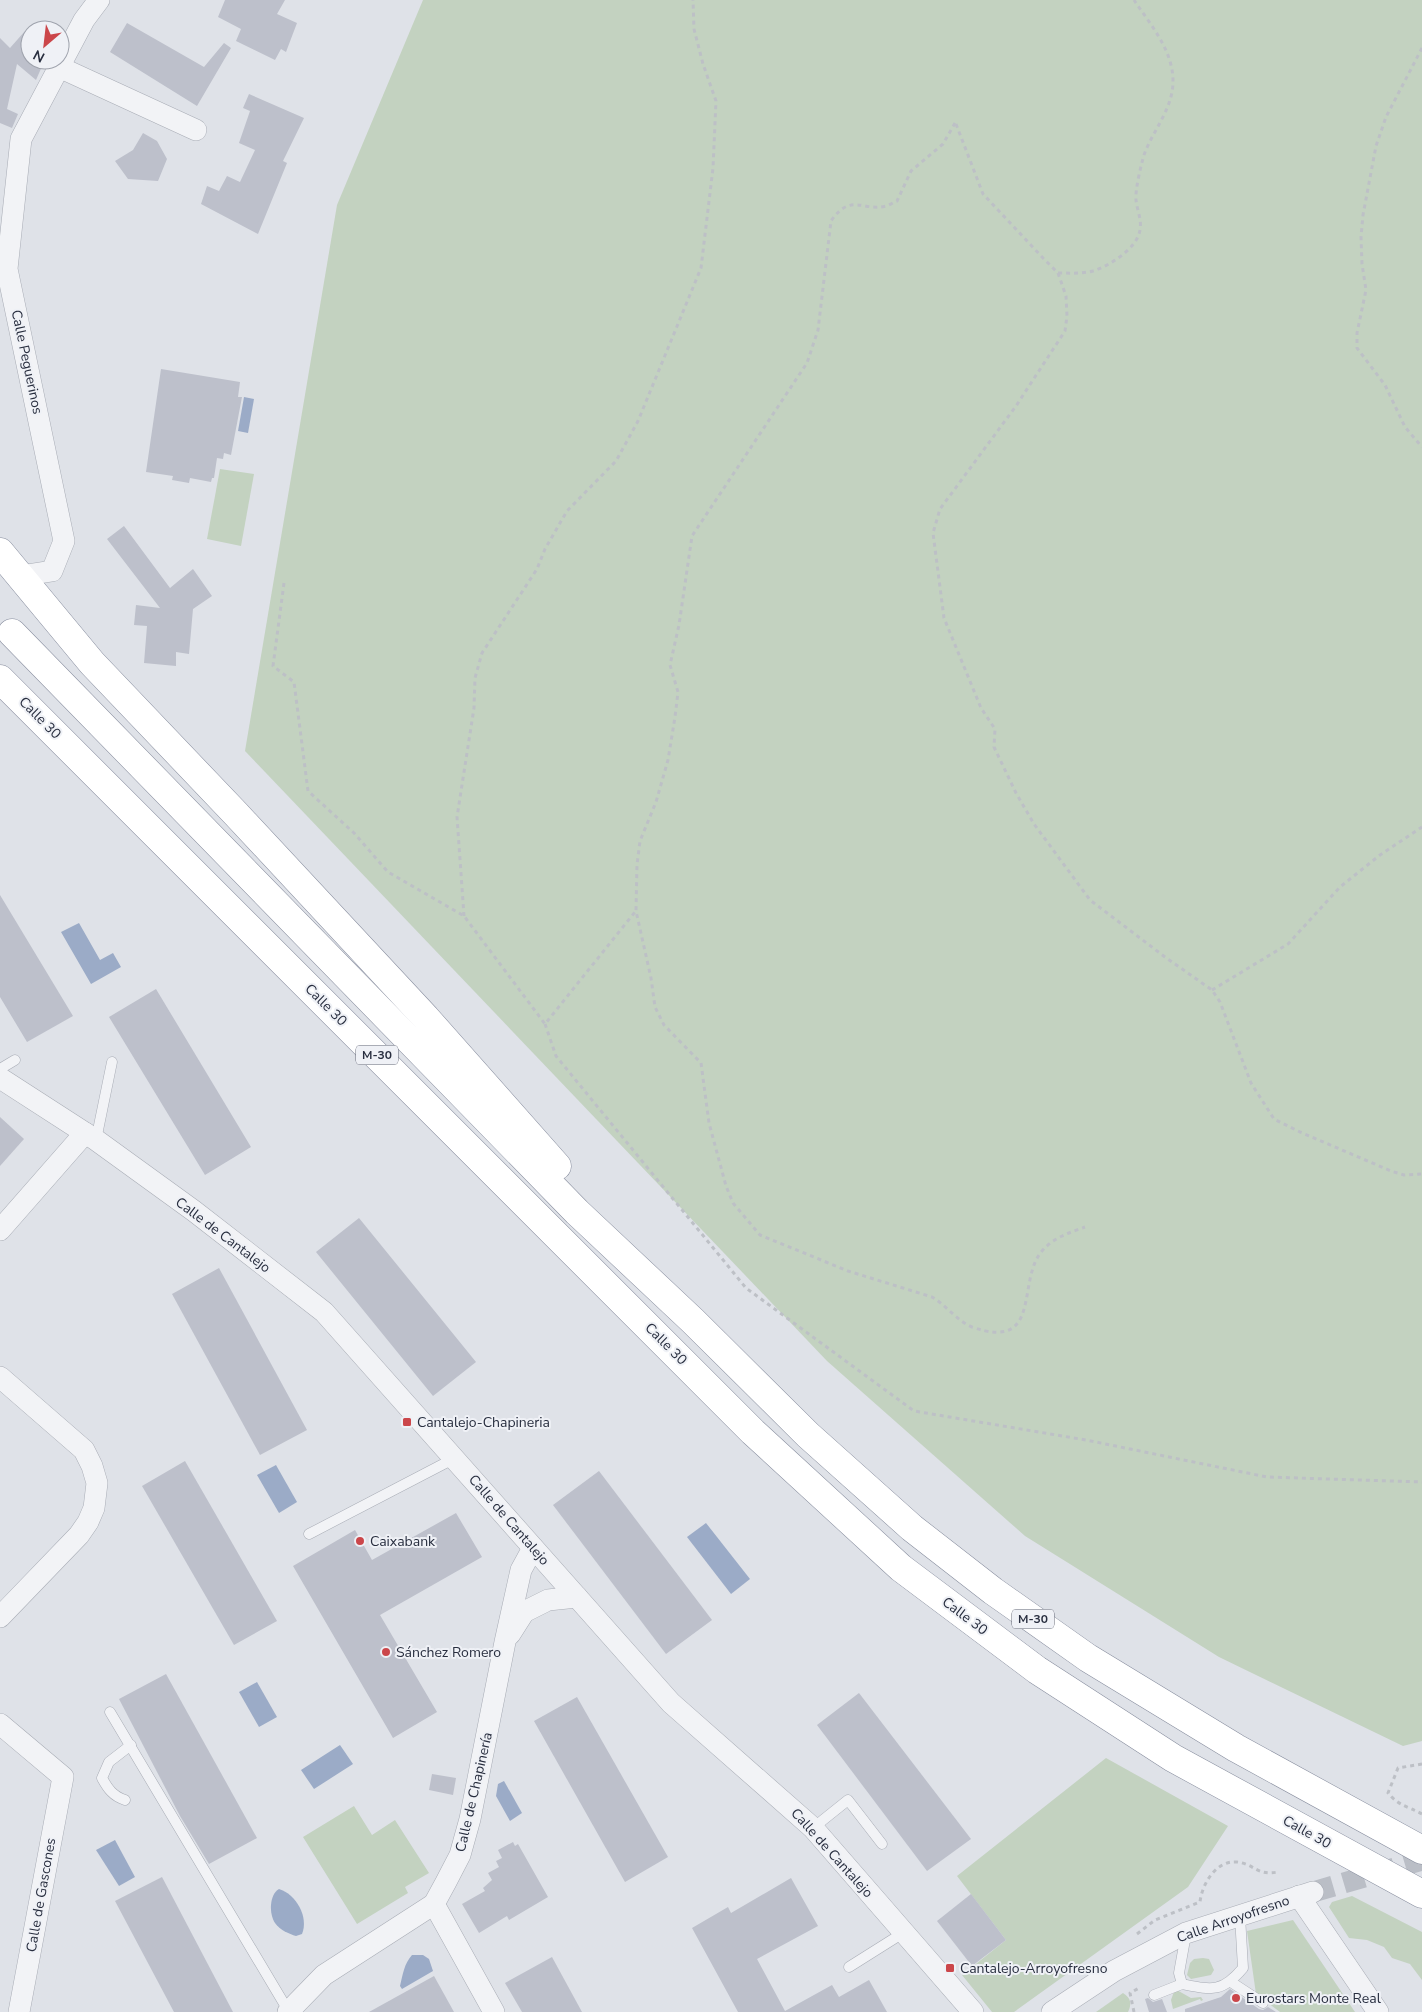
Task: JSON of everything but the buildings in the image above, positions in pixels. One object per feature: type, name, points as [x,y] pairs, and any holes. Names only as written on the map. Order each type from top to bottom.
[{"type":"highway","points":[[0,552],[92,664],[236,814],[426,1018],[693,1321]]},
{"type":"highway","name":"M-30","points":[[12,633],[577,1212],[693,1321],[808,1435],[912,1528],[993,1591],[1088,1658],[1236,1748],[1422,1850]]},
{"type":"highway","name":"Calle 30","points":[[0,679],[753,1432],[901,1568],[1038,1670],[1172,1758],[1422,1894]]},
{"type":"street","name":"Calle Peguerinos","points":[[70,47],[84,20],[99,0]]},
{"type":"street","name":"Calle Peguerinos","points":[[20,576],[52,571],[64,541],[7,269],[21,139],[58,70]]},
{"type":"street","points":[[63,70],[196,130]]},
{"type":"street","name":"Calle de Cantalejo","points":[[0,1078],[90,1136],[194,1211],[324,1312],[671,1703],[813,1828],[903,1934],[973,2012]]},
{"type":"street","points":[[0,1230],[90,1136]]},
{"type":"street","points":[[0,1376],[84,1450],[97,1482],[94,1508],[79,1535],[0,1617]]},
{"type":"street","name":"Calle de Chapinería","points":[[288,2012],[324,1975],[434,1904],[460,1854],[470,1819],[521,1570],[533,1548]]},
{"type":"street","name":"Calle de Chapinería","points":[[505,1642],[524,1612],[548,1600],[578,1597]]},
{"type":"street","name":"Calle de Gascones","points":[[0,1724],[63,1777],[19,2012]]},
{"type":"street","name":"Calle Arroyofresno","points":[[1052,2012],[1114,1971],[1186,1934],[1306,1894],[1378,2012]]},
{"type":"street","points":[[434,1904],[494,2012]]},
{"type":"lane","points":[[0,1069],[15,1060]]},
{"type":"lane","points":[[90,1136],[112,1062]]},
{"type":"lane","points":[[309,1534],[455,1458]]},
{"type":"lane","points":[[110,1712],[288,2012]]},
{"type":"lane","points":[[125,1800],[108,1790],[102,1778],[109,1762],[131,1745]]},
{"type":"lane","points":[[813,1828],[848,1800],[882,1844]]},
{"type":"lane","points":[[1154,1995],[1182,1984],[1210,1990],[1231,1982],[1243,1968],[1240,1916]]},
{"type":"lane","points":[[849,1967],[903,1934]]},
{"type":"lane","points":[[1182,1984],[1179,1973],[1186,1934]]},
{"type":"lane","points":[[1231,1982],[1263,2003]]},
{"type":"path","points":[[464,916],[457,816],[474,708],[475,678],[482,653],[536,569],[567,511],[616,461],[638,420],[701,268],[713,168],[716,101],[703,64],[694,29],[693,0]]},
{"type":"path","points":[[1058,273],[1078,273],[1094,270],[1121,256],[1133,245],[1140,232],[1141,222],[1136,198],[1143,157],[1151,137],[1167,108],[1173,81],[1168,56],[1162,43],[1134,0]]},
{"type":"path","points":[[1422,48],[1386,117],[1376,146],[1363,215],[1361,246],[1366,290],[1357,333],[1357,348],[1385,385],[1404,427],[1422,447]]},
{"type":"path","points":[[1085,1227],[1055,1239],[1041,1252],[1032,1268],[1027,1302],[1022,1317],[1012,1328],[999,1332],[972,1327],[932,1297],[848,1270],[760,1234],[733,1203],[726,1186],[709,1123],[702,1063],[664,1024],[655,1006],[651,978],[636,911],[637,864],[640,841],[656,802],[668,760],[675,717],[678,692],[670,665],[692,536],[807,363],[818,330],[830,221],[836,213],[846,207],[858,204],[885,207],[898,201],[911,171],[943,144],[955,123],[983,194],[1058,273],[1066,296],[1067,316],[1065,332],[1016,406],[940,510],[933,533],[944,618],[981,708],[995,729],[994,747],[1016,793],[1090,900],[1164,957],[1212,990],[1220,1002],[1251,1083],[1274,1119],[1391,1171],[1404,1175],[1422,1174]]},
{"type":"path","points":[[284,583],[273,666],[294,682],[308,791],[354,833],[388,872],[464,916],[545,1024],[556,1056],[746,1288],[914,1411],[1086,1440],[1267,1477],[1422,1482]]},
{"type":"path","points":[[1212,990],[1288,944],[1340,887],[1380,855],[1422,827]]},
{"type":"path","points":[[545,1024],[636,911]]},
{"type":"path","points":[[1422,1764],[1398,1768],[1388,1793],[1397,1804],[1409,1807],[1422,1814]]},
{"type":"green space","points":[[423,0],[1422,0],[1422,1741],[1403,1746],[1219,1657],[1025,1536],[827,1361],[245,751],[337,205]]},
{"type":"green space","points":[[220,469],[254,474],[241,546],[207,539]]},
{"type":"green space","points":[[1106,1758],[1228,1826],[1188,1887],[1014,2012],[992,2012],[962,1975],[1006,1940],[957,1876]]},
{"type":"green space","points":[[354,1806],[372,1835],[395,1820],[429,1873],[405,1887],[408,1893],[357,1924],[303,1837]]},
{"type":"green space","points":[[1352,1896],[1422,1932],[1422,1980],[1410,1964],[1392,1958],[1384,1947],[1367,1940],[1349,1938],[1329,1907],[1332,1902]]},
{"type":"green space","points":[[1293,1920],[1355,2012],[1280,2012],[1256,1994],[1247,1931]]},
{"type":"green space","points":[[1194,1959],[1209,1959],[1214,1970],[1211,1975],[1191,1979],[1187,1975],[1190,1963]]},
{"type":"green space","points":[[1175,1989],[1191,1998],[1201,1997],[1203,2000],[1201,2001],[1200,1999],[1173,2009],[1171,2000]]},
{"type":"green space","points":[[1123,1993],[1130,2001],[1128,2012],[1096,2012]]},
{"type":"water","points":[[244,397],[254,399],[248,433],[238,431]]},
{"type":"water","points":[[79,923],[100,960],[113,953],[121,967],[91,984],[61,932]]},
{"type":"water","points":[[276,1465],[297,1502],[279,1513],[257,1475]]},
{"type":"water","points":[[706,1523],[750,1579],[731,1594],[687,1537]]},
{"type":"water","points":[[257,1682],[277,1717],[259,1727],[239,1692]]},
{"type":"water","points":[[340,1745],[353,1764],[314,1789],[301,1770]]},
{"type":"water","points":[[504,1781],[522,1813],[510,1821],[496,1796],[498,1784]]},
{"type":"water","points":[[115,1840],[135,1877],[119,1886],[96,1850]]},
{"type":"water","points":[[279,1889],[291,1896],[300,1907],[304,1920],[302,1934],[296,1936],[288,1933],[279,1928],[275,1923],[271,1905],[273,1896]]},
{"type":"water","points":[[412,1955],[423,1955],[429,1959],[433,1971],[402,1989],[400,1986],[404,1969]]},
{"type":"tunnel","points":[[1313,1892],[1422,1860]]},
{"type":"place","name":"Cantalejo-Chapineria","points":[[407,1422]]},
{"type":"place","name":"Caixabank","points":[[360,1541]]},
{"type":"place","name":"Sánchez Romero","points":[[386,1652]]},
{"type":"place","name":"Cantalejo-Arroyofresno","points":[[950,1968]]},
{"type":"place","name":"Eurostars Monte Real","points":[[1236,1998]]}]
